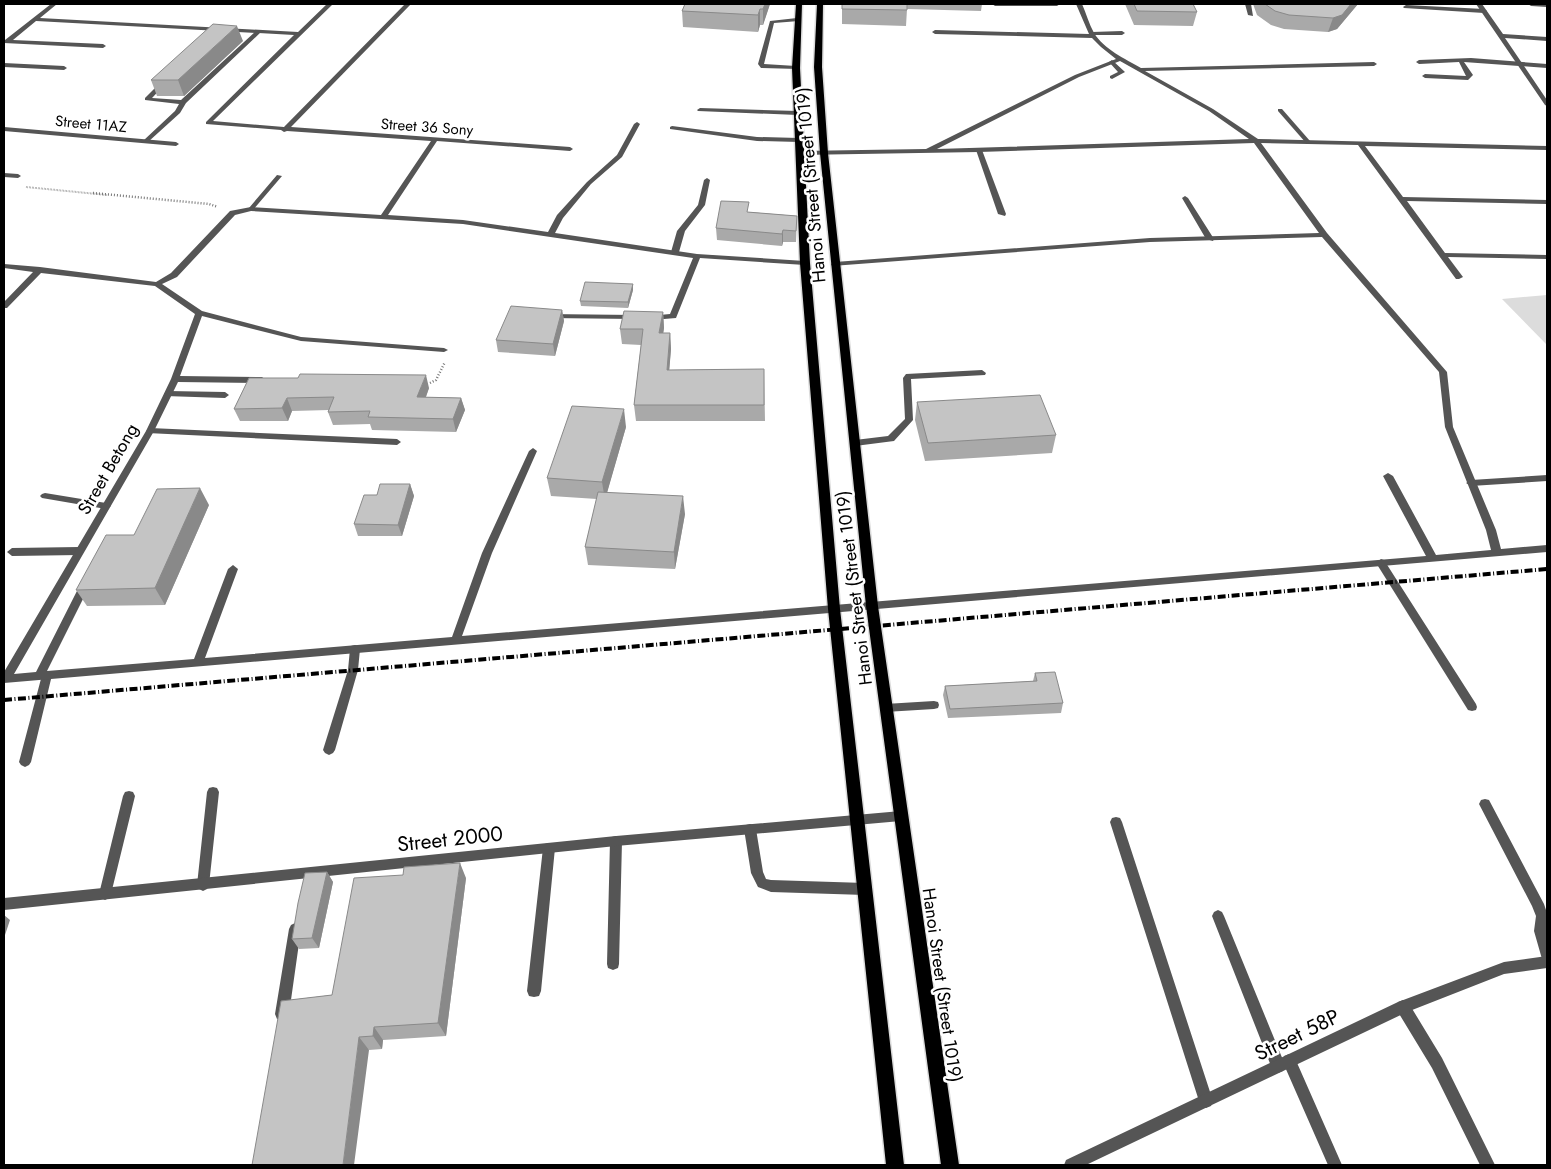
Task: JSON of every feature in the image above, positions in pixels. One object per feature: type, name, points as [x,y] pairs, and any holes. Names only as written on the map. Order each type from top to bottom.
[{"type":"main road","name":"Hanoi Street (Street 1019)","points":[[799,4],[796,68],[805,263],[834,609],[859,820],[895,1165]]},
{"type":"main road","name":"Hanoi Street (Street 1019)","points":[[820,4],[818,67],[824,153],[834,264],[872,606],[950,1165]]},
{"type":"street","points":[[6,43],[54,4]]},
{"type":"street","name":"Street 36 Sony","points":[[330,4],[208,121],[211,124],[284,130],[570,149]]},
{"type":"street","points":[[284,130],[408,4]]},
{"type":"street","points":[[995,4],[1057,4]]},
{"type":"street","points":[[1079,4],[1093,35],[1120,58],[1211,110],[1256,140],[1324,235],[1443,372],[1449,427],[1491,530],[1497,554]]},
{"type":"street","points":[[1248,4],[1251,15]]},
{"type":"street","points":[[1461,4],[1465,10]]},
{"type":"street","points":[[1479,4],[1547,104]]},
{"type":"street","points":[[1531,4],[1547,5]]},
{"type":"street","points":[[1406,7],[1484,11]]},
{"type":"street","points":[[36,19],[298,34]]},
{"type":"street","points":[[796,68],[763,67],[761,64],[772,22],[797,20]]},
{"type":"street","points":[[217,36],[224,30]]},
{"type":"street","points":[[146,141],[178,112],[183,102],[258,32]]},
{"type":"street","points":[[935,32],[1093,35],[1122,33]]},
{"type":"street","points":[[1501,36],[1547,39]]},
{"type":"street","points":[[6,43],[103,46]]},
{"type":"street","points":[[926,151],[1077,76],[1120,58]]},
{"type":"street","points":[[1425,76],[1468,78],[1470,75],[1460,60]]},
{"type":"street","points":[[1419,62],[1460,60],[1547,66]]},
{"type":"street","points":[[1112,62],[1122,72],[1112,77]]},
{"type":"street","points":[[1142,69],[1374,64]]},
{"type":"street","points":[[4,65],[64,68]]},
{"type":"street","points":[[168,79],[147,100],[183,102]]},
{"type":"street","points":[[700,110],[798,113]]},
{"type":"street","points":[[1280,110],[1308,142]]},
{"type":"street","points":[[550,235],[560,217],[589,183],[620,156],[637,124]]},
{"type":"street","points":[[672,128],[758,139],[799,146],[824,153],[979,150],[1256,140],[1547,148]]},
{"type":"street","name":"Street 11AZ","points":[[4,129],[176,144]]},
{"type":"street","points":[[383,217],[436,140]]},
{"type":"street","points":[[1360,143],[1459,277]]},
{"type":"street","points":[[979,150],[1002,214]]},
{"type":"street","points":[[4,175],[18,176]]},
{"type":"street","points":[[251,208],[279,176]]},
{"type":"street","points":[[675,252],[681,231],[701,205],[707,180]]},
{"type":"street","points":[[1185,198],[1210,239]]},
{"type":"street","points":[[1402,199],[1547,202]]},
{"type":"street","points":[[157,284],[174,275],[233,213],[251,208],[463,222],[697,256],[805,263]]},
{"type":"street","points":[[834,264],[1043,247],[1324,235]]},
{"type":"street","points":[[1443,255],[1547,257]]},
{"type":"street","points":[[540,316],[672,317],[697,256]]},
{"type":"street","points":[[4,266],[157,284],[199,313],[301,339],[444,350]]},
{"type":"street","points":[[4,306],[40,269]]},
{"type":"street","name":"Street Betong","points":[[4,679],[150,431],[175,379],[199,313]]},
{"type":"street","points":[[855,443],[891,439],[909,420],[907,378],[909,376],[982,373]]},
{"type":"street","points":[[175,379],[275,380]]},
{"type":"street","points":[[168,394],[224,395]]},
{"type":"street","points":[[150,431],[397,442]]},
{"type":"street","points":[[455,642],[487,552],[533,451]]},
{"type":"street","points":[[1388,476],[1433,559]]},
{"type":"street","points":[[1471,483],[1547,478]]},
{"type":"street","points":[[45,496],[106,506]]},
{"type":"street","points":[[4,679],[1547,549]]},
{"type":"street","points":[[12,552],[79,551]]},
{"type":"street","points":[[1381,563],[1472,707]]},
{"type":"street","points":[[198,662],[233,569]]},
{"type":"street","points":[[25,762],[43,675],[88,579]]},
{"type":"street","points":[[329,750],[353,670],[355,649]]},
{"type":"street","points":[[885,708],[934,705]]},
{"type":"street","points":[[203,885],[213,792]]},
{"type":"street","points":[[105,894],[129,796]]},
{"type":"street","points":[[1484,804],[1538,904],[1542,916],[1540,931],[1547,955]]},
{"type":"street","name":"Street 2000","points":[[4,904],[203,885],[303,879],[549,848],[900,816]]},
{"type":"street","points":[[1116,822],[1206,1101]]},
{"type":"street","points":[[750,830],[756,873],[762,883],[771,886],[865,889]]},
{"type":"street","points":[[613,964],[616,841]]},
{"type":"street","points":[[534,991],[549,848]]},
{"type":"street","points":[[279,1030],[297,913]]},
{"type":"street","points":[[1218,916],[1284,1064],[1336,1165]]},
{"type":"street","name":"Street 58P","points":[[1071,1165],[1402,1007],[1504,968],[1547,962]]},
{"type":"street","points":[[1402,1007],[1437,1063],[1488,1165]]},
{"type":"path","points":[[23,186],[209,204],[233,213]]},
{"type":"path","points":[[430,384],[436,380],[446,361],[447,355],[444,350]]},
{"type":"shaded area","points":[[1547,295],[1547,345],[1502,299]]},
{"type":"building","points":[[685,4],[765,4],[763,9],[760,9],[758,15],[682,11]]},
{"type":"building","points":[[842,4],[907,4],[907,10],[842,9]]},
{"type":"building","points":[[1134,4],[1193,4],[1197,12],[1137,11]]},
{"type":"building","points":[[1265,4],[1351,4],[1342,15],[1333,18],[1289,15],[1275,11]]},
{"type":"building","points":[[213,24],[237,26],[178,80],[151,80]]},
{"type":"building","points":[[721,201],[749,202],[747,212],[797,216],[796,231],[783,230],[782,234],[716,228]]},
{"type":"building","points":[[585,282],[633,284],[628,302],[580,301]]},
{"type":"building","points":[[511,306],[562,310],[553,344],[496,340]]},
{"type":"building","points":[[624,311],[663,312],[659,333],[670,333],[667,370],[764,369],[764,405],[634,405],[643,329],[620,329]]},
{"type":"building","points":[[300,374],[426,375],[417,397],[461,398],[453,419],[368,417],[370,411],[328,412],[334,397],[287,398],[282,408],[234,409],[249,378],[298,378]]},
{"type":"building","points":[[1040,395],[1056,435],[928,443],[917,402]]},
{"type":"building","points":[[572,406],[624,409],[602,482],[547,478]]},
{"type":"building","points":[[380,484],[410,484],[398,525],[354,524],[364,495],[377,495]]},
{"type":"building","points":[[200,488],[155,588],[76,590],[106,535],[134,535],[157,489]]},
{"type":"building","points":[[598,492],[683,496],[674,552],[585,547]]},
{"type":"building","points":[[1055,672],[1063,703],[950,709],[945,686],[1037,681],[1035,673]]},
{"type":"building","points":[[460,863],[438,1023],[374,1027],[373,1036],[359,1037],[343,1165],[252,1165],[281,1001],[332,995],[354,878],[403,875],[404,867]]},
{"type":"building","points":[[327,872],[312,938],[292,939],[305,873]]},
{"type":"railway","points":[[4,700],[1547,569]]}]
